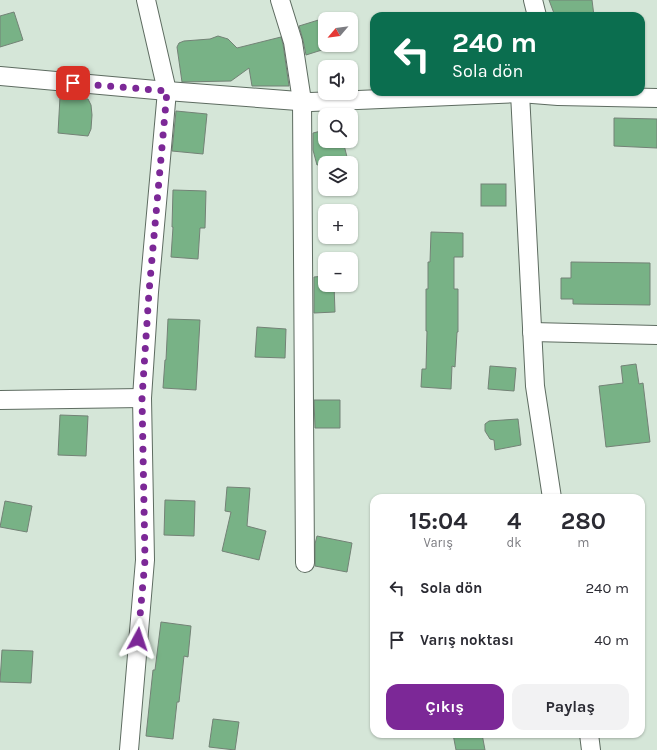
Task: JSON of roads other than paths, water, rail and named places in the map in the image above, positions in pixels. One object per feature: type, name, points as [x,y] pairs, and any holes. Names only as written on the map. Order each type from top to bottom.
[{"type":"street","points":[[129,750],[145,560],[142,398],[150,284],[167,91],[146,0]]},
{"type":"street","points":[[280,0],[293,42],[302,101],[305,562]]},
{"type":"street","points":[[533,0],[536,12]]},
{"type":"street","points":[[0,76],[310,102],[450,96]]},
{"type":"street","points":[[520,96],[535,386],[551,494]]},
{"type":"street","points":[[608,96],[657,98]]},
{"type":"street","points":[[532,332],[657,335]]},
{"type":"street","points":[[0,400],[142,398]]},
{"type":"street","points":[[589,738],[591,750]]}]
